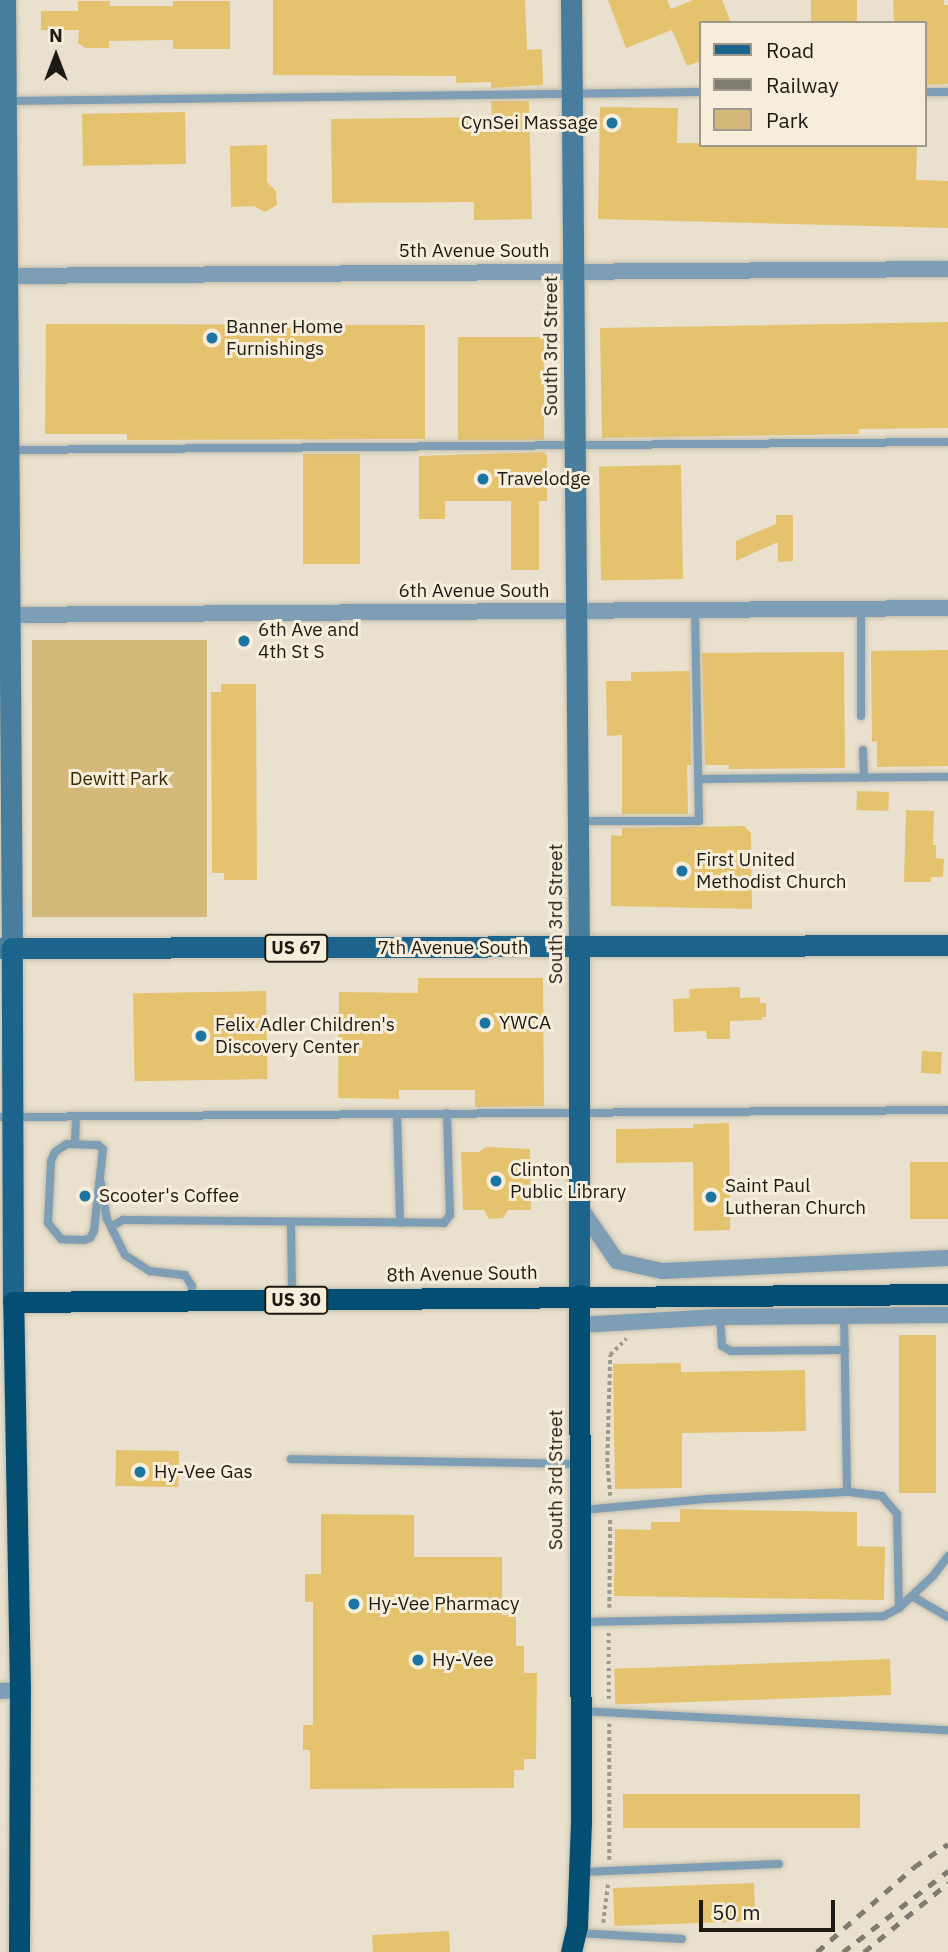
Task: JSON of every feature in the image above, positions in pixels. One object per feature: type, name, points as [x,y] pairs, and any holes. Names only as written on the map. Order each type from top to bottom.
[{"type":"highway","name":"8th Avenue South","points":[[7,1302],[579,1295],[948,1294]]},
{"type":"highway","name":"South 3rd Street","points":[[573,1942],[580,1872],[579,1295]]},
{"type":"highway","points":[[7,1302],[10,1690],[19,1952]]},
{"type":"main road","name":"7th Avenue South","points":[[6,948],[948,945]]},
{"type":"main road","name":"South 3rd Street","points":[[579,947],[579,1295]]},
{"type":"main road","points":[[6,948],[7,1302]]},
{"type":"street","points":[[5,0],[3,276],[6,948]]},
{"type":"street","name":"South 3rd Street","points":[[571,0],[579,947]]},
{"type":"street","name":"5th Avenue South","points":[[3,276],[948,269]]},
{"type":"street","name":"6th Avenue South","points":[[4,615],[948,608]]},
{"type":"street","points":[[579,1206],[617,1261],[662,1271],[948,1258]]},
{"type":"street","points":[[578,1325],[720,1317],[948,1315]]},
{"type":"lane","points":[[3,101],[699,92]]},
{"type":"lane","points":[[927,92],[948,92]]},
{"type":"lane","points":[[4,450],[948,442]]},
{"type":"lane","points":[[861,609],[861,716]]},
{"type":"lane","points":[[578,821],[699,821],[695,610]]},
{"type":"lane","points":[[863,750],[864,778]]},
{"type":"lane","points":[[699,779],[948,777]]},
{"type":"lane","points":[[6,1117],[948,1110]]},
{"type":"lane","points":[[112,1226],[123,1220],[444,1223],[450,1215],[446,1113]]},
{"type":"lane","points":[[397,1114],[400,1223]]},
{"type":"lane","points":[[75,1144],[76,1117]]},
{"type":"lane","points":[[67,1144],[75,1144],[98,1145],[103,1149],[94,1231],[90,1238],[84,1240],[61,1239],[48,1223],[51,1161],[55,1152],[67,1144]]},
{"type":"lane","points":[[99,1170],[107,1219],[125,1255],[149,1271],[185,1275],[191,1286],[190,1301]]},
{"type":"lane","points":[[291,1222],[292,1300]]},
{"type":"lane","points":[[844,1314],[847,1492]]},
{"type":"lane","points":[[720,1317],[722,1346],[731,1351],[845,1350]]},
{"type":"lane","points":[[290,1459],[579,1464]]},
{"type":"lane","points":[[579,1510],[847,1492],[883,1496],[897,1514],[900,1608]]},
{"type":"lane","points":[[578,1622],[884,1616],[900,1608],[948,1556]]},
{"type":"lane","points":[[912,1596],[948,1618]]},
{"type":"lane","points":[[581,1711],[948,1730]]},
{"type":"lane","points":[[580,1872],[779,1864]]},
{"type":"lane","points":[[573,1942],[600,1935],[681,1938]]},
{"type":"path","points":[[600,1935],[609,1870],[610,1506],[607,1462],[610,1355],[625,1339],[634,1336]]},
{"type":"green space","name":"Dewitt Park","points":[[32,640],[207,640],[207,917],[32,917]]},
{"type":"building","points":[[273,0],[525,0],[527,50],[542,49],[543,85],[491,88],[491,82],[456,83],[456,76],[273,75]]},
{"type":"building","points":[[608,0],[667,0],[671,9],[693,0],[722,0],[730,21],[699,21],[699,62],[687,66],[672,30],[626,48]]},
{"type":"building","points":[[811,0],[857,0],[857,21],[811,21]]},
{"type":"building","points":[[893,0],[944,0],[944,5],[948,5],[948,84],[927,85],[927,21],[894,21]]},
{"type":"building","points":[[78,1],[110,1],[110,6],[173,6],[173,1],[230,1],[230,49],[173,49],[173,40],[109,41],[109,48],[85,48],[78,43],[79,30],[41,30],[41,11],[78,11]]},
{"type":"building","points":[[491,101],[529,101],[532,219],[474,220],[474,202],[332,203],[331,119],[492,117]]},
{"type":"building","points":[[600,107],[678,108],[677,143],[699,143],[699,147],[917,147],[916,180],[948,181],[948,228],[598,219]]},
{"type":"building","points":[[185,112],[186,164],[83,166],[82,114]]},
{"type":"building","points":[[267,145],[267,182],[276,191],[277,205],[265,212],[254,206],[231,207],[230,146]]},
{"type":"building","points":[[948,322],[948,428],[859,429],[859,434],[602,438],[600,328]]},
{"type":"building","points":[[46,324],[425,325],[425,439],[127,440],[127,434],[45,434]]},
{"type":"building","points":[[458,337],[544,337],[544,440],[458,440]]},
{"type":"building","name":"Travelodge","points":[[544,452],[547,456],[547,501],[539,501],[539,570],[511,570],[511,501],[445,501],[445,519],[419,519],[419,456]]},
{"type":"building","points":[[303,454],[360,454],[360,564],[303,564]]},
{"type":"building","points":[[681,465],[683,579],[601,580],[599,466]]},
{"type":"building","points":[[776,515],[793,515],[793,561],[778,562],[778,542],[736,561],[736,541],[776,524]]},
{"type":"building","points":[[948,650],[948,766],[877,767],[877,741],[872,742],[871,651]]},
{"type":"building","points":[[844,652],[845,768],[729,769],[729,765],[705,765],[702,653]]},
{"type":"building","points":[[690,671],[691,765],[687,765],[688,814],[622,814],[622,735],[607,736],[606,681],[631,681],[631,672]]},
{"type":"building","points":[[221,684],[256,684],[257,880],[224,880],[224,873],[212,873],[211,692],[221,692]]},
{"type":"building","points":[[857,791],[889,792],[888,811],[856,810]]},
{"type":"building","points":[[906,810],[934,811],[933,845],[936,845],[936,858],[944,859],[943,877],[931,877],[931,882],[904,882]]},
{"type":"building","name":"First United Methodist Church","points":[[744,826],[751,833],[752,909],[611,906],[611,835],[622,836],[622,828]]},
{"type":"building","points":[[418,978],[543,978],[544,1106],[475,1107],[475,1090],[399,1090],[399,1099],[338,1098],[339,992],[418,993]]},
{"type":"building","points":[[740,987],[740,998],[760,997],[760,1003],[766,1003],[766,1017],[762,1017],[762,1020],[730,1021],[730,1039],[707,1039],[706,1031],[674,1032],[673,999],[690,998],[689,989]]},
{"type":"building","name":"Felix Adler Children's Discovery Center","points":[[266,991],[268,1079],[135,1081],[133,993]]},
{"type":"building","points":[[922,1051],[942,1052],[941,1074],[921,1073]]},
{"type":"building","name":"Saint Paul Lutheran Church","points":[[729,1123],[730,1230],[694,1231],[693,1162],[616,1163],[616,1129],[693,1128],[693,1124]]},
{"type":"building","name":"Clinton Public Library","points":[[486,1147],[530,1149],[531,1210],[508,1210],[503,1218],[489,1219],[484,1210],[463,1210],[461,1152],[479,1152]]},
{"type":"building","points":[[910,1162],[948,1162],[948,1219],[910,1219]]},
{"type":"building","points":[[899,1335],[936,1335],[936,1493],[899,1493]]},
{"type":"building","points":[[681,1363],[681,1372],[805,1370],[806,1431],[682,1433],[682,1488],[615,1489],[613,1364]]},
{"type":"building","points":[[116,1450],[179,1451],[178,1487],[115,1486]]},
{"type":"building","points":[[680,1509],[857,1512],[857,1546],[885,1547],[884,1600],[614,1596],[615,1529],[651,1530],[651,1522],[680,1522]]},
{"type":"building","name":"Hy-Vee","points":[[321,1514],[414,1515],[414,1557],[502,1557],[502,1615],[516,1615],[516,1646],[524,1646],[524,1673],[537,1673],[536,1759],[524,1759],[524,1770],[514,1770],[514,1788],[310,1789],[310,1750],[303,1750],[303,1725],[313,1725],[313,1602],[305,1602],[305,1574],[321,1574]]},
{"type":"building","points":[[890,1659],[891,1695],[615,1705],[614,1669]]},
{"type":"building","points":[[623,1794],[860,1794],[860,1828],[623,1828]]},
{"type":"building","points":[[754,1883],[755,1921],[614,1926],[613,1888]]},
{"type":"building","points":[[449,1931],[450,1952],[373,1952],[372,1935]]},
{"type":"railway","points":[[817,1952],[914,1867],[948,1844]]},
{"type":"railway","points":[[843,1952],[948,1871]]},
{"type":"railway","points":[[864,1952],[948,1883]]},
{"type":"place","name":"CynSei Massage","points":[[612,123]]},
{"type":"place","name":"Banner Home Furnishings","points":[[212,338]]},
{"type":"place","name":"Travelodge","points":[[483,479]]},
{"type":"place","name":"6th Ave and 4th St S","points":[[244,641]]},
{"type":"place","name":"First United Methodist Church","points":[[682,871]]},
{"type":"place","name":"YWCA","points":[[485,1023]]},
{"type":"place","name":"Felix Adler Children's Discovery Center","points":[[201,1036]]},
{"type":"place","name":"Clinton Public Library","points":[[496,1181]]},
{"type":"place","name":"Scooter's Coffee","points":[[85,1196]]},
{"type":"place","name":"Saint Paul Lutheran Church","points":[[711,1197]]},
{"type":"place","name":"Hy-Vee Gas","points":[[140,1472]]},
{"type":"place","name":"Hy-Vee Pharmacy","points":[[354,1604]]},
{"type":"place","name":"Hy-Vee","points":[[418,1660]]}]
